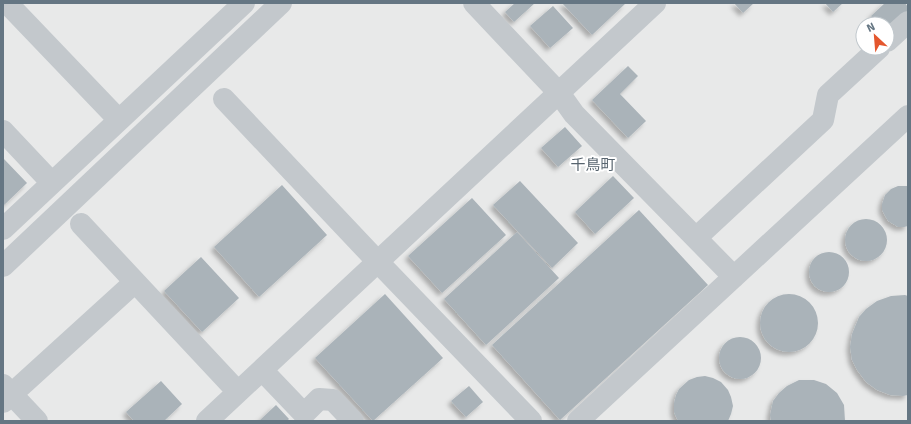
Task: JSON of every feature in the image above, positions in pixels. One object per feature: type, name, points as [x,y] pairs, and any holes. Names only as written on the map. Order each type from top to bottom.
[{"type":"lane","points":[[7,3],[119,120]]},
{"type":"lane","points":[[3,229],[244,3]]},
{"type":"lane","points":[[3,266],[281,3]]},
{"type":"lane","points":[[474,3],[559,93],[574,114],[734,277]]},
{"type":"lane","points":[[207,421],[655,3]]},
{"type":"lane","points":[[895,34],[908,22]]},
{"type":"lane","points":[[696,238],[823,120],[828,95],[870,56]]},
{"type":"lane","points":[[224,99],[531,421]]},
{"type":"lane","points":[[578,421],[908,116]]},
{"type":"lane","points":[[3,131],[52,183]]},
{"type":"lane","points":[[80,224],[238,392]]},
{"type":"lane","points":[[37,421],[6,393],[135,282]]},
{"type":"lane","points":[[262,370],[304,414],[320,400],[333,400],[353,421]]},
{"type":"shaded area","points":[[3,3],[908,3],[908,421],[3,421]]},
{"type":"building","points":[[515,3],[535,3],[514,22],[505,12]]},
{"type":"building","points":[[562,3],[626,3],[592,35]]},
{"type":"building","points":[[734,3],[754,3],[743,13]]},
{"type":"building","points":[[825,3],[843,3],[833,12]]},
{"type":"building","points":[[885,3],[905,3],[908,7],[908,12],[895,24],[895,16],[871,16]]},
{"type":"building","points":[[553,6],[573,28],[550,48],[530,26]]},
{"type":"building","points":[[628,66],[638,76],[620,94],[646,121],[628,138],[592,100]]},
{"type":"building","points":[[565,127],[582,146],[558,167],[541,148]]},
{"type":"building","points":[[3,158],[27,183],[3,206]]},
{"type":"building","points":[[613,176],[634,198],[595,234],[575,212]]},
{"type":"building","points":[[520,181],[578,243],[552,268],[493,205]]},
{"type":"building","points":[[282,185],[327,235],[259,297],[214,247]]},
{"type":"building","points":[[898,186],[908,186],[908,226],[904,227],[898,227],[888,221],[882,210],[885,195],[891,189]]},
{"type":"building","points":[[472,198],[506,235],[442,293],[408,256]]},
{"type":"building","points":[[639,210],[708,285],[560,420],[492,345]]},
{"type":"building","points":[[866,219],[881,225],[887,240],[881,255],[866,261],[851,255],[845,240],[851,225]]},
{"type":"building","points":[[517,232],[559,278],[486,345],[444,299]]},
{"type":"building","points":[[829,252],[837,254],[843,258],[847,264],[849,272],[847,280],[843,286],[837,290],[829,292],[821,290],[815,286],[811,280],[809,272],[811,264],[815,258],[821,254]]},
{"type":"building","points":[[201,257],[239,298],[202,332],[164,291]]},
{"type":"building","points":[[385,294],[443,358],[373,421],[315,358]]},
{"type":"building","points":[[783,294],[795,294],[810,302],[818,317],[818,329],[810,344],[795,352],[783,352],[768,344],[760,329],[760,317],[768,302]]},
{"type":"building","points":[[891,296],[908,296],[908,395],[890,395],[877,390],[866,382],[852,360],[850,347],[852,334],[859,317],[866,309],[877,301]]},
{"type":"building","points":[[740,337],[755,343],[761,358],[755,373],[740,379],[725,373],[719,358],[725,343]]},
{"type":"building","points":[[705,376],[721,382],[728,390],[733,406],[728,421],[678,421],[674,412],[674,403],[679,389],[689,380]]},
{"type":"building","points":[[799,380],[814,380],[826,384],[837,393],[844,405],[845,421],[771,421],[770,415],[773,401],[787,386]]},
{"type":"building","points":[[161,381],[182,404],[164,421],[134,421],[126,412]]},
{"type":"building","points":[[469,386],[483,402],[466,417],[451,401]]},
{"type":"building","points":[[276,405],[289,419],[287,421],[259,421]]},
{"type":"district","name":"千鳥町","points":[[593,165]]}]
